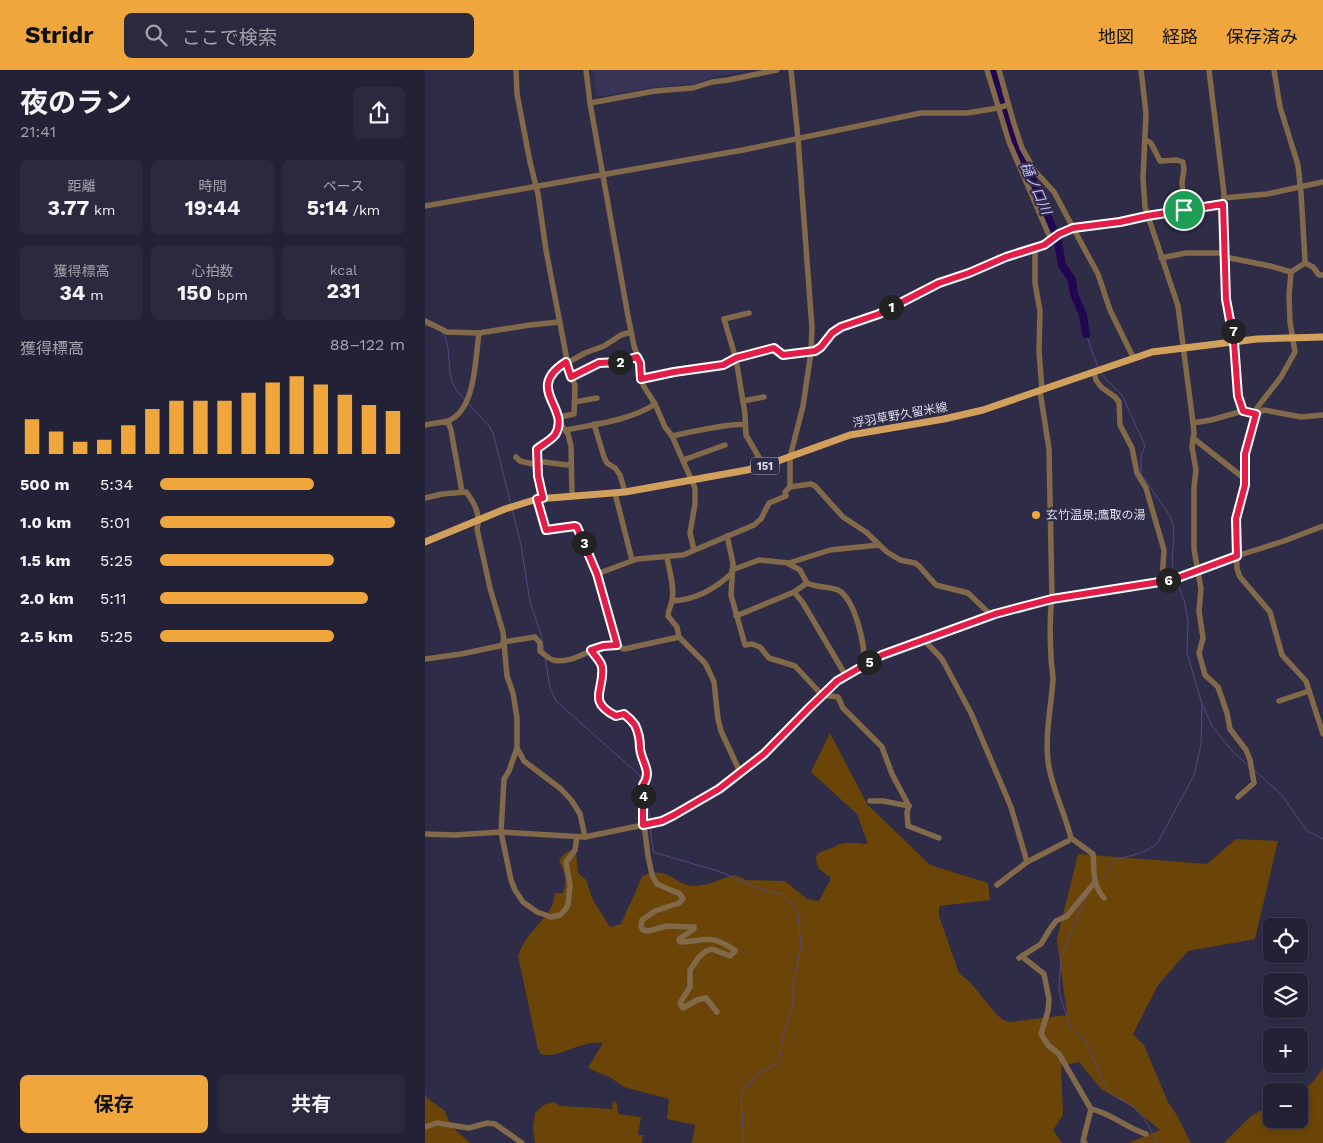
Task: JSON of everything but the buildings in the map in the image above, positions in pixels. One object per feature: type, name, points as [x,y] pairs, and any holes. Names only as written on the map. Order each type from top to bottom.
[{"type":"main road","name":"浮羽草野久留米線","points":[[425,542],[512,507],[540,498],[625,492],[765,466],[850,435],[964,415],[1098,371],[1133,357],[1161,350],[1293,337],[1323,337]]},
{"type":"street","points":[[516,70],[517,94],[566,362],[575,384],[575,414],[559,418]]},
{"type":"street","points":[[586,70],[590,103],[631,334],[640,363],[641,379],[665,427],[672,436],[696,495],[690,533],[694,550]]},
{"type":"street","points":[[590,103],[655,91],[693,88],[712,82],[777,70]]},
{"type":"street","points":[[789,488],[789,457],[803,406],[811,352],[811,304],[791,70]]},
{"type":"street","points":[[987,70],[1009,142],[1052,239]]},
{"type":"street","points":[[999,70],[1007,105],[1022,148],[1035,171],[1054,192],[1098,274],[1110,310],[1133,357]]},
{"type":"street","points":[[1141,70],[1145,97],[1146,140],[1143,190],[1147,216],[1178,306],[1193,423],[1192,447],[1196,470],[1193,532],[1201,589],[1199,611],[1203,638],[1199,653],[1205,675],[1218,688],[1227,713],[1230,729],[1251,760],[1253,783],[1238,797]]},
{"type":"street","points":[[1209,70],[1221,159],[1226,299],[1234,342],[1238,396],[1243,411]]},
{"type":"street","points":[[1274,70],[1280,107],[1298,165],[1305,263]]},
{"type":"street","points":[[425,206],[798,139],[921,113],[967,113],[1007,105]]},
{"type":"street","points":[[1146,140],[1151,143],[1160,161],[1177,160],[1183,162],[1184,210]]},
{"type":"street","points":[[641,379],[723,365],[736,358],[774,348],[783,355],[811,352],[821,347],[832,333],[841,327],[879,314],[939,283],[1035,248],[1073,228],[1120,222],[1323,182]]},
{"type":"street","points":[[1035,248],[1035,283],[1040,311],[1039,351],[1041,390],[1049,449],[1052,599],[1050,624],[1053,677],[1048,721],[1048,760],[1071,838],[1093,854],[1095,882],[1097,890],[1104,898]]},
{"type":"street","points":[[1161,258],[1186,253],[1224,255],[1291,272],[1305,263]]},
{"type":"street","points":[[1305,263],[1313,267],[1319,275],[1323,275]]},
{"type":"street","points":[[1291,272],[1289,296],[1295,349],[1294,356],[1281,377],[1257,408],[1245,454],[1245,479],[1235,526],[1237,569],[1240,577],[1269,612],[1282,654],[1306,681],[1323,734]]},
{"type":"street","points":[[749,313],[724,319],[736,358],[746,435],[765,466]]},
{"type":"street","points":[[425,321],[447,332],[479,334],[530,324],[559,322]]},
{"type":"street","points":[[425,424],[444,422],[455,417],[467,403],[479,334]]},
{"type":"street","points":[[572,495],[571,446],[566,430],[549,395],[548,383],[556,370],[566,362],[603,346],[621,335],[631,334]]},
{"type":"street","points":[[571,377],[599,363],[619,362],[637,357]]},
{"type":"street","points":[[1098,371],[1096,380],[1101,387],[1119,402],[1121,425],[1132,448],[1137,473],[1146,488],[1164,550],[1162,581]]},
{"type":"street","points":[[743,401],[764,397]]},
{"type":"street","points":[[575,402],[597,398]]},
{"type":"street","points":[[566,430],[642,411],[655,404]]},
{"type":"street","points":[[1193,423],[1243,411],[1256,414],[1263,410],[1301,416],[1323,415]]},
{"type":"street","points":[[559,418],[554,436],[537,449],[540,498],[546,530],[577,527],[597,574],[617,645]]},
{"type":"street","points":[[444,422],[449,424],[451,430],[462,492]]},
{"type":"street","points":[[594,424],[604,457],[620,475],[625,492]]},
{"type":"street","points":[[672,436],[745,424]]},
{"type":"street","points":[[1193,438],[1245,479]]},
{"type":"street","points":[[684,462],[686,459],[725,445]]},
{"type":"street","points":[[516,457],[520,462],[537,465]]},
{"type":"street","points":[[544,462],[571,464]]},
{"type":"street","points":[[597,574],[632,560],[683,555],[754,525],[761,519],[769,503],[786,496],[785,492],[789,488],[811,484],[843,517],[866,532],[887,552],[900,560],[915,563],[936,585],[968,593],[991,615]]},
{"type":"street","points":[[425,498],[466,492],[480,520],[477,528],[490,588],[503,632],[507,676],[513,693],[517,718],[517,748],[509,771],[504,779],[501,832],[507,867],[519,897],[529,907],[544,915],[551,916],[560,915],[568,905],[570,885],[566,862],[575,850],[577,837]]},
{"type":"street","points":[[615,493],[632,560]]},
{"type":"street","points":[[425,834],[455,836],[501,832],[585,837],[662,821],[691,807],[719,789],[764,754],[822,695],[846,676],[882,655],[991,615],[1052,599],[1172,580],[1323,526]]},
{"type":"street","points":[[727,536],[732,555],[731,595],[745,645],[752,644],[760,647],[769,658],[795,666],[822,695],[838,697],[843,708],[882,747],[892,774],[909,806],[907,812],[908,826],[939,838]]},
{"type":"street","points":[[784,563],[794,562],[830,550],[879,545]]},
{"type":"street","points":[[667,557],[672,585],[672,602],[669,607],[669,616],[677,627],[679,637],[705,663],[710,673],[714,682],[721,731],[740,772]]},
{"type":"street","points":[[672,602],[695,598],[704,594],[732,571],[762,560],[784,563],[798,568],[807,584]]},
{"type":"street","points":[[736,616],[794,592],[807,584],[840,591],[851,603],[863,646],[865,657],[863,666]]},
{"type":"street","points":[[794,592],[803,603],[846,676]]},
{"type":"street","points":[[425,659],[461,654],[535,637],[540,642],[540,651],[552,660],[576,658],[603,646],[617,645],[624,649],[679,637]]},
{"type":"street","points":[[925,640],[942,660],[971,712],[1011,807],[1027,862]]},
{"type":"street","points":[[591,650],[602,665],[602,676],[598,694],[600,702],[605,711],[616,716],[624,714],[634,725],[641,742],[640,748],[647,768],[646,781],[643,785],[643,825],[654,880],[660,886],[680,894],[683,899],[648,914],[641,920],[641,926],[643,930],[648,931],[667,926],[693,926],[695,929],[679,939],[680,942],[711,938],[721,941],[735,950],[730,956],[712,949],[699,957],[690,970],[690,987],[680,1003],[683,1008],[697,1000],[706,998],[717,1012]]},
{"type":"street","points":[[1279,701],[1309,691]]},
{"type":"street","points":[[517,748],[524,761],[572,801],[580,814],[585,837]]},
{"type":"street","points":[[870,801],[883,801],[909,806]]},
{"type":"street","points":[[997,885],[1027,862],[1068,841]]},
{"type":"street","points":[[1085,1143],[1083,1141],[1091,1109],[1059,1054],[1048,1045],[1041,1034],[1048,1011],[1049,999],[1045,974],[1021,956],[1041,944],[1056,921],[1067,916],[1095,882]]},
{"type":"street","points":[[1091,1109],[1101,1111],[1132,1130],[1146,1134]]},
{"type":"street","points":[[425,1127],[437,1123],[469,1128],[487,1123],[495,1124],[522,1143]]},
{"type":"shaded area","points":[[593,70],[751,70],[710,78],[694,84],[655,87],[597,97]]},
{"type":"shaded area","points":[[830,733],[867,804],[930,865],[988,883],[990,900],[939,906],[939,916],[959,973],[970,982],[996,1014],[1009,1022],[1067,1015],[1057,939],[1078,854],[1207,864],[1236,839],[1278,841],[1255,939],[1188,951],[1158,985],[1133,1034],[1144,1045],[1168,1102],[1191,1143],[1128,1143],[1160,1130],[1131,1106],[1101,1089],[1079,1062],[1061,1066],[1063,1115],[1053,1130],[1062,1143],[692,1143],[695,1125],[667,1119],[669,1099],[624,1087],[611,1078],[588,1068],[603,1043],[587,1044],[555,1054],[541,1054],[538,1049],[518,956],[527,938],[548,912],[555,893],[563,893],[565,877],[559,861],[563,855],[573,850],[576,853],[578,873],[586,880],[593,900],[610,927],[621,924],[642,876],[651,873],[665,874],[683,883],[697,886],[735,875],[746,880],[785,881],[807,899],[819,901],[831,878],[819,869],[816,856],[843,843],[868,844],[857,814],[811,772]]},
{"type":"shaded area","points":[[1323,1068],[1323,1143],[1224,1143],[1251,1116],[1263,1110],[1263,1128],[1308,1128],[1308,1086]]},
{"type":"shaded area","points":[[425,1094],[427,1098],[445,1111],[451,1126],[470,1143],[425,1143]]},
{"type":"shaded area","points":[[613,1101],[617,1103],[618,1114],[641,1117],[638,1135],[643,1135],[642,1143],[535,1143],[533,1128],[535,1113],[544,1105],[553,1102],[561,1106],[612,1109]]},
{"type":"waterway","name":"樋ノ口川","points":[[994,70],[1015,140],[1058,242],[1062,265],[1072,280],[1074,294],[1083,315],[1086,334]]},
{"type":"waterway","points":[[425,325],[431,327]]},
{"type":"waterway","points":[[443,333],[448,346],[452,381],[456,390],[465,400]]},
{"type":"waterway","points":[[1086,334],[1098,368]]},
{"type":"waterway","points":[[1101,374],[1122,395],[1145,446],[1141,456],[1141,474],[1170,516],[1173,524],[1172,559],[1174,575]]},
{"type":"waterway","points":[[468,403],[493,433],[511,505]]},
{"type":"waterway","points":[[512,509],[521,545],[530,602],[541,634],[544,651]]},
{"type":"waterway","points":[[1176,581],[1184,600],[1188,621],[1187,653],[1202,704],[1212,726],[1234,753],[1249,766]]},
{"type":"waterway","points":[[545,657],[550,688],[556,701],[643,780]]},
{"type":"waterway","points":[[1099,883],[1115,860],[1144,852],[1158,842],[1194,775],[1201,745],[1202,705]]},
{"type":"waterway","points":[[1254,770],[1281,794],[1307,831],[1323,839]]},
{"type":"waterway","points":[[646,786],[650,822]]},
{"type":"waterway","points":[[650,826],[653,851],[656,853],[718,871],[763,890],[783,894],[798,913],[801,946],[793,986],[793,1005],[777,1064],[762,1071],[743,1092],[741,1099],[744,1143]]},
{"type":"waterway","points":[[1086,897],[1061,958],[1059,990],[1061,999],[1071,1028],[1084,1040],[1089,1048],[1107,1090],[1130,1105],[1141,1115],[1158,1143]]},
{"type":"place","name":"玄竹温泉;鷹取の湯","points":[[1036,515]]},
{"type":"route","points":[[1223,204],[1223,253],[1225,257],[1226,299],[1234,342],[1238,396],[1243,411],[1256,414],[1245,454],[1245,485],[1235,526],[1237,556],[1172,580],[1052,599],[995,614],[882,655],[837,681],[764,754],[719,789],[691,807],[662,821],[643,825],[643,785],[646,781],[647,768],[640,748],[641,742],[634,725],[624,714],[616,716],[605,711],[598,694],[602,676],[602,665],[591,650],[603,646],[617,645],[600,582],[577,527],[546,530],[537,499],[543,498],[538,476],[537,449],[554,436],[559,419],[547,390],[548,383],[556,370],[566,362],[571,377],[599,363],[614,363],[637,357],[640,363],[641,379],[723,365],[736,358],[774,348],[777,348],[783,355],[815,351],[821,347],[832,333],[841,327],[879,314],[945,280],[1044,245],[1059,234],[1073,228],[1120,222],[1184,210],[1223,204]]}]
